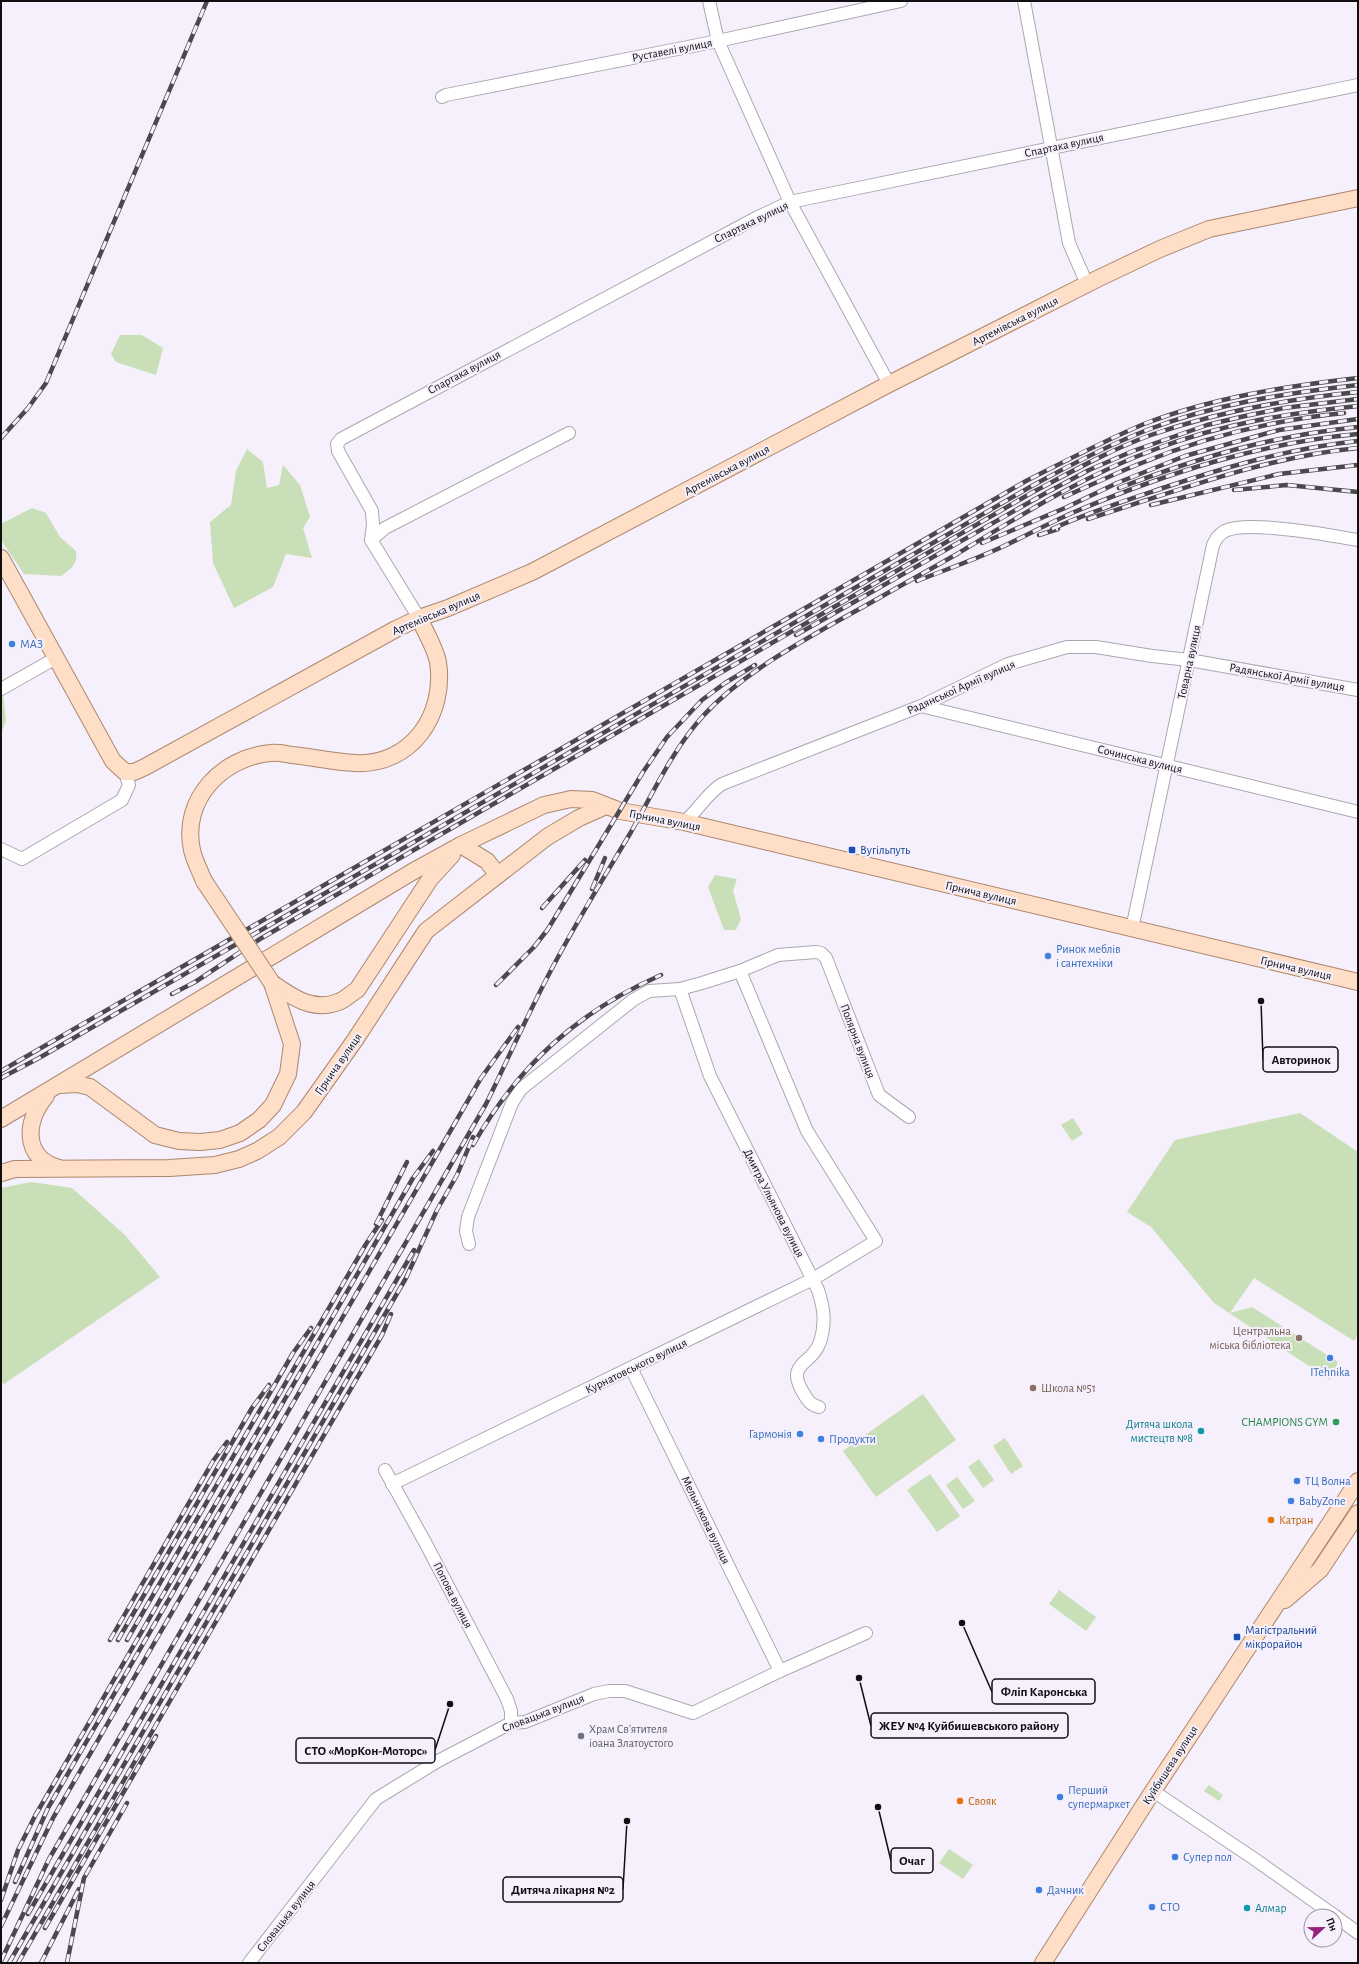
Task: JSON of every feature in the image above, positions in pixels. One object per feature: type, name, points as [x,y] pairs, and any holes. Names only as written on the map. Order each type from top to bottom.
[{"type":"main road","name":"Артемівська вулиця","points":[[125,772],[134,772],[145,767],[306,677],[419,618],[448,608],[532,572],[888,384],[1160,249],[1209,229],[1358,198]]},
{"type":"main road","points":[[1,558],[113,761],[125,772]]},
{"type":"main road","points":[[62,1169],[49,1165],[38,1156],[32,1145],[30,1128],[37,1106],[55,1088],[77,1084],[90,1087],[155,1135],[179,1141],[200,1142],[220,1140],[240,1133],[259,1120],[273,1105],[288,1074],[292,1044],[272,983],[204,881],[192,850],[190,829],[194,808],[203,791],[216,775],[235,763],[252,756],[272,753],[355,763],[372,762],[387,758],[411,745],[423,733],[431,718],[437,699],[439,682],[438,661],[419,618]]},
{"type":"main road","name":"Гірнича вулиця","points":[[1,1120],[154,1026],[244,975],[412,872],[461,845],[544,805],[571,799],[592,800],[606,806],[684,822],[1357,982]]},
{"type":"main road","name":"Гірнича вулиця","points":[[1,1173],[15,1169],[162,1168],[215,1165],[239,1159],[257,1151],[279,1136],[304,1112],[326,1083],[426,932],[547,837],[579,818],[606,806]]},
{"type":"main road","points":[[272,983],[295,999],[315,1006],[339,1002],[356,990],[430,879],[461,845],[487,861],[498,875]]},
{"type":"main road","name":"Куйбишева вулиця","points":[[1043,1963],[1153,1791],[1358,1481]]},
{"type":"main road","name":"Куйбишева вулиця","points":[[1274,1609],[1320,1570],[1358,1514]]},
{"type":"main road","points":[[1306,1560],[1306,1569],[1309,1572],[1313,1573],[1320,1570]]},
{"type":"street","points":[[709,1],[718,41],[790,202],[888,384]]},
{"type":"street","name":"Руставелі вулиця","points":[[442,97],[718,41],[901,1]]},
{"type":"street","points":[[1024,1],[1069,243],[1087,284]]},
{"type":"street","name":"Спартака вулиця","points":[[371,540],[373,524],[372,511],[338,451],[337,444],[341,439],[758,217],[790,202],[1358,85]]},
{"type":"street","points":[[419,618],[371,540],[385,528],[569,432]]},
{"type":"street","name":"Товарна вулиця","points":[[1132,929],[1213,545],[1218,536],[1226,531],[1250,526],[1358,540]]},
{"type":"street","name":"Радянської Армії вулиця","points":[[684,822],[692,816],[710,793],[722,784],[921,706],[1008,664],[1067,647],[1096,647],[1189,660],[1358,690]]},
{"type":"street","points":[[1,689],[56,658]]},
{"type":"street","name":"Сочинська вулиця","points":[[921,706],[1358,812]]},
{"type":"street","points":[[1,849],[22,859],[122,800],[129,786],[125,772]]},
{"type":"street","name":"Полярна вулиця","points":[[740,971],[778,955],[816,952],[822,953],[826,958],[879,1095],[909,1117]]},
{"type":"street","points":[[469,1244],[466,1231],[468,1216],[512,1103],[521,1089],[641,994],[658,989],[680,989],[740,971]]},
{"type":"street","name":"Курнатовського вулиця","points":[[392,1484],[813,1279],[876,1241],[807,1131],[740,971]]},
{"type":"street","name":"Дмитра Ульянова вулиця","points":[[680,989],[710,1076],[813,1279],[821,1299],[825,1318],[818,1347],[798,1370],[796,1377],[798,1384],[809,1403],[820,1407]]},
{"type":"street","name":"Мельникова вулиця","points":[[631,1368],[780,1671]]},
{"type":"street","name":"Попова вулиця","points":[[384,1470],[426,1544],[507,1699],[511,1711],[511,1723]]},
{"type":"street","name":"Словацька вулиця","points":[[249,1963],[376,1799],[438,1761],[511,1723],[526,1722],[594,1694],[608,1691],[625,1691],[693,1712],[780,1671],[866,1634]]},
{"type":"street","points":[[1153,1791],[1253,1858],[1324,1908]]},
{"type":"street","points":[[1343,1922],[1358,1933]]},
{"type":"green space","points":[[120,335],[142,335],[163,348],[156,375],[116,362],[111,354]]},
{"type":"green space","points":[[247,449],[263,462],[267,488],[279,485],[283,465],[300,485],[310,517],[303,528],[312,558],[286,554],[273,587],[234,608],[213,563],[210,522],[231,505],[236,471]]},
{"type":"green space","points":[[32,508],[46,513],[60,537],[76,551],[75,563],[61,576],[24,574],[1,540],[1,524]]},
{"type":"green space","points":[[1,674],[6,721],[1,734]]},
{"type":"green space","points":[[715,875],[737,879],[733,891],[741,919],[736,930],[724,930],[708,887]]},
{"type":"green space","points":[[1300,1113],[1358,1152],[1358,1335],[1354,1341],[1254,1278],[1230,1313],[1252,1307],[1338,1362],[1330,1380],[1214,1303],[1151,1227],[1127,1212],[1175,1140]]},
{"type":"green space","points":[[1073,1118],[1083,1134],[1072,1141],[1061,1125]]},
{"type":"green space","points":[[31,1182],[72,1188],[125,1235],[160,1277],[4,1384],[1,1382],[1,1188]]},
{"type":"green space","points":[[923,1394],[956,1440],[876,1497],[843,1451]]},
{"type":"green space","points":[[1005,1438],[1023,1466],[1011,1474],[993,1446]]},
{"type":"green space","points":[[979,1459],[994,1480],[983,1488],[968,1467]]},
{"type":"green space","points":[[930,1474],[960,1516],[937,1532],[907,1490]]},
{"type":"green space","points":[[957,1477],[975,1501],[963,1509],[946,1485]]},
{"type":"green space","points":[[1059,1590],[1096,1617],[1086,1631],[1049,1604]]},
{"type":"green space","points":[[1209,1785],[1223,1795],[1219,1801],[1204,1791]]},
{"type":"green space","points":[[949,1849],[973,1865],[963,1879],[939,1863]]},
{"type":"railway","points":[[1,438],[28,408],[46,383],[207,1]]},
{"type":"railway","points":[[1,1071],[1026,481],[1099,444],[1144,424],[1170,415],[1222,400],[1250,394],[1358,378]]},
{"type":"railway","points":[[1,1078],[39,1058],[1030,487],[1073,464],[1147,430],[1198,413],[1224,406],[1278,396],[1358,385]]},
{"type":"railway","points":[[172,994],[195,982],[260,939],[1033,492],[1091,462],[1121,447],[1151,435],[1227,413],[1305,398],[1358,392]]},
{"type":"railway","points":[[796,635],[1044,494],[1089,470],[1133,451],[1207,425],[1245,416],[1284,408],[1358,399]]},
{"type":"railway","points":[[1,1961],[49,1859],[486,1104],[540,992],[578,921],[631,832],[673,757],[692,729],[703,716],[721,698],[741,682],[786,651],[957,554],[1029,510],[1104,471],[1130,459],[1181,440],[1230,426],[1306,412],[1358,406]]},
{"type":"railway","points":[[1064,497],[1164,454],[1214,438],[1266,425],[1344,413]]},
{"type":"railway","points":[[982,543],[1065,508],[1117,483],[1185,456],[1279,430],[1358,419]]},
{"type":"railway","points":[[1119,488],[1207,457],[1236,449],[1295,436],[1358,427]]},
{"type":"railway","points":[[917,581],[993,551],[1072,513],[1142,485],[1177,473],[1212,462],[1284,445],[1321,438],[1358,434]]},
{"type":"railway","points":[[1052,529],[1080,517],[1123,502],[1237,465],[1309,448],[1358,441]]},
{"type":"railway","points":[[1088,519],[1222,476],[1255,467],[1323,452],[1358,448]]},
{"type":"railway","points":[[1151,505],[1279,474],[1358,465]]},
{"type":"railway","points":[[1234,490],[1287,485],[1358,492]]},
{"type":"railway","points":[[1039,535],[1058,529]]},
{"type":"railway","points":[[496,985],[534,947],[548,929],[643,772],[667,737],[702,700],[725,683],[755,665]]},
{"type":"railway","points":[[592,889],[605,858]]},
{"type":"railway","points":[[542,908],[585,860]]},
{"type":"railway","points":[[473,1145],[510,1090],[530,1066],[552,1044],[576,1024],[603,1006],[661,975]]},
{"type":"railway","points":[[1,1926],[53,1818],[481,1078],[518,1027]]},
{"type":"railway","points":[[9,1963],[406,1278],[437,1210],[457,1175],[473,1137]]},
{"type":"railway","points":[[15,1882],[48,1808],[413,1178],[433,1151]]},
{"type":"railway","points":[[376,1224],[407,1162]]},
{"type":"railway","points":[[1,1900],[18,1850],[35,1816],[366,1244],[382,1220]]},
{"type":"railway","points":[[28,1914],[414,1250]]},
{"type":"railway","points":[[18,1963],[382,1335],[391,1314]]},
{"type":"railway","points":[[127,1640],[293,1353],[311,1328]]},
{"type":"railway","points":[[118,1640],[252,1408],[269,1385]]},
{"type":"railway","points":[[110,1640],[213,1461],[227,1442]]},
{"type":"railway","points":[[45,1928],[156,1736]]},
{"type":"railway","points":[[67,1963],[84,1878],[127,1803]]},
{"type":"railway","points":[[41,1963],[79,1889]]},
{"type":"place","name":"МАЗ","points":[[12,644]]},
{"type":"place","name":"Вугільпуть","points":[[852,850]]},
{"type":"place","name":"Ринок меблів і сантехніки","points":[[1048,956]]},
{"type":"place","name":"Авторинок","points":[[1261,1001]]},
{"type":"place","name":"Центральна міська бібліотека","points":[[1299,1338]]},
{"type":"place","name":"ITehnika","points":[[1330,1358]]},
{"type":"place","name":"Школа №51","points":[[1033,1388]]},
{"type":"place","name":"CHAMPIONS GYM","points":[[1336,1422]]},
{"type":"place","name":"Дитяча школа мистецтв №8","points":[[1201,1431]]},
{"type":"place","name":"Гармонія","points":[[800,1434]]},
{"type":"place","name":"Продукти","points":[[821,1439]]},
{"type":"place","name":"ТЦ Волна","points":[[1297,1481]]},
{"type":"place","name":"BabyZone","points":[[1291,1501]]},
{"type":"place","name":"Катран","points":[[1271,1520]]},
{"type":"place","name":"Фліп Каронська","points":[[962,1623]]},
{"type":"place","name":"Магістральний мікрорайон","points":[[1237,1637]]},
{"type":"place","name":"ЖЕУ №4 Куйбишевського району","points":[[859,1678]]},
{"type":"place","name":"СТО «МорКон-Моторс»","points":[[450,1704]]},
{"type":"place","name":"Храм Св'ятителя іоана Златоустого","points":[[581,1736]]},
{"type":"place","name":"Перший супермаркет","points":[[1060,1797]]},
{"type":"place","name":"Свояк","points":[[960,1801]]},
{"type":"place","name":"Очаг","points":[[878,1807]]},
{"type":"place","name":"Дитяча лікарня №2","points":[[627,1821]]},
{"type":"place","name":"Супер пол","points":[[1175,1857]]},
{"type":"place","name":"Дачник","points":[[1039,1890]]},
{"type":"place","name":"СТО","points":[[1152,1907]]},
{"type":"place","name":"Алмар","points":[[1247,1908]]}]
